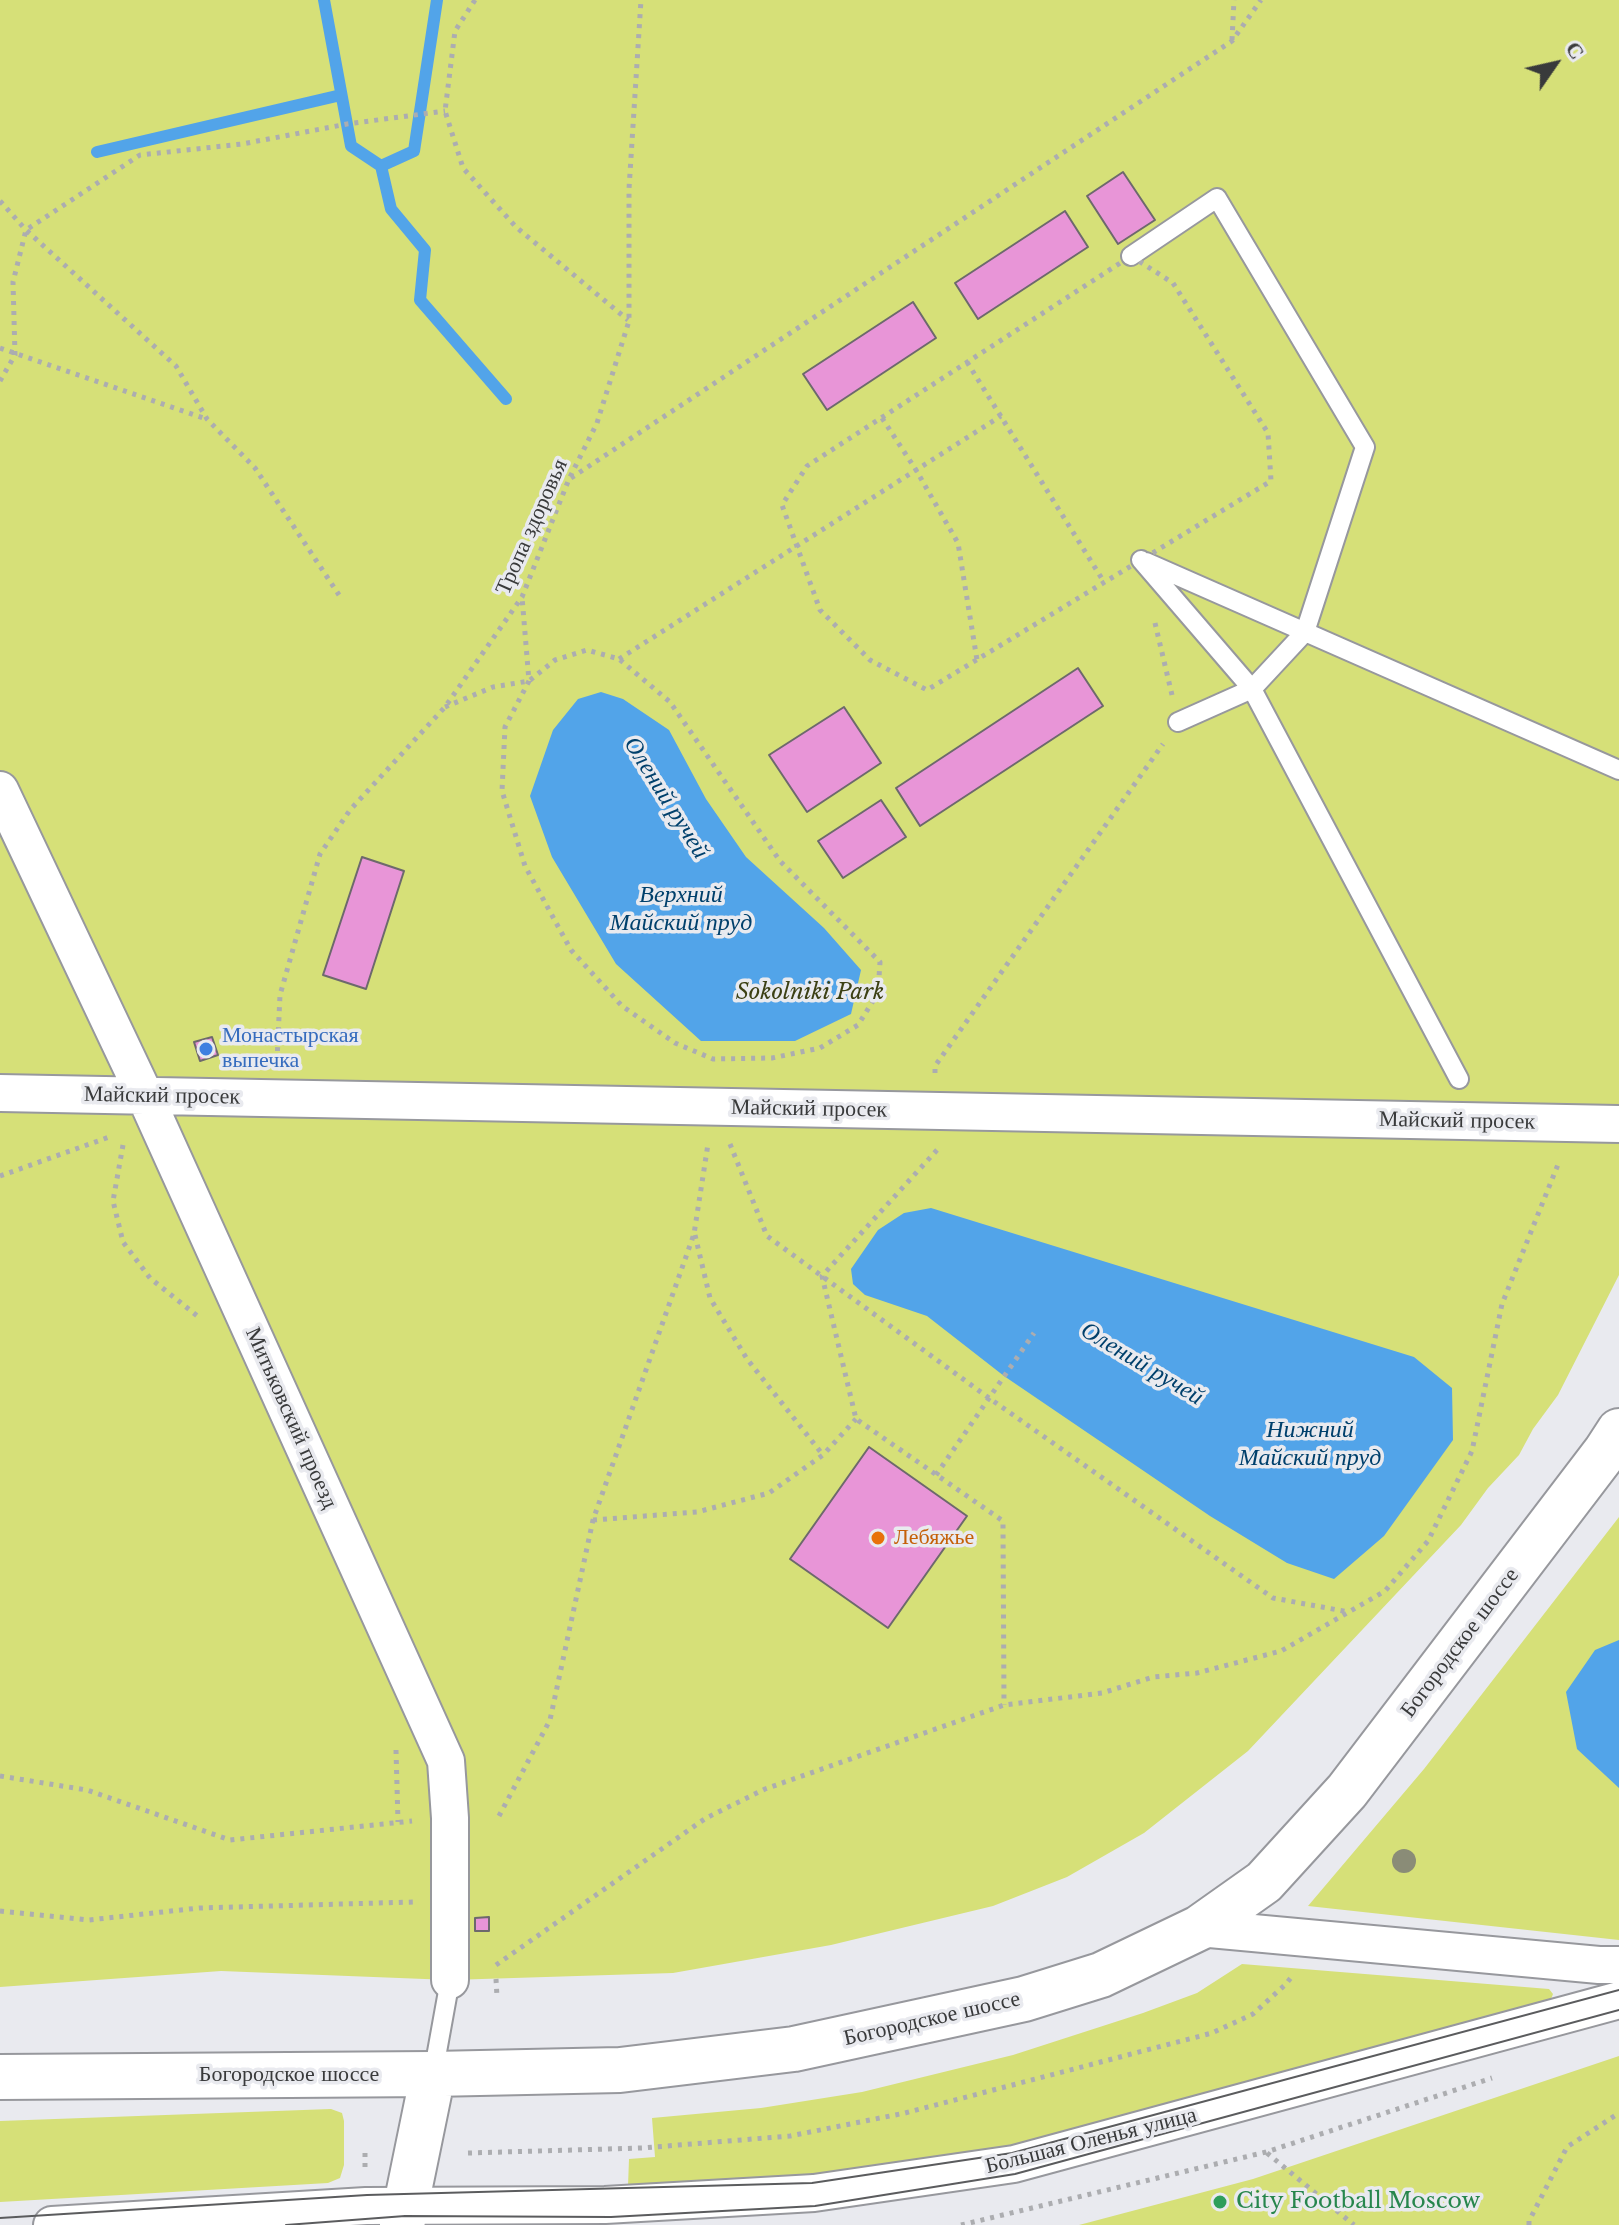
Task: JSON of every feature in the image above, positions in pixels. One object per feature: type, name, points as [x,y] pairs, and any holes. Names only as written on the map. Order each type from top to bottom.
[{"type":"main road","name":"Богородское шоссе","points":[[0,2077],[620,2070],[794,2049],[1037,1995],[1101,1975],[1199,1928],[1264,1882],[1347,1791],[1619,1431]]},
{"type":"main road","points":[[405,2215],[433,2074]]},
{"type":"street","name":"Митьковский проезд","points":[[0,790],[145,1096],[446,1761],[450,1818],[450,1980]]},
{"type":"street","name":"Майский просек","points":[[0,1093],[1619,1124]]},
{"type":"street","points":[[1199,1928],[1619,1965]]},
{"type":"street","name":"Большая Оленья улица","points":[[52,2225],[405,2215],[814,2193],[1014,2164],[1619,2000]]},
{"type":"lane","points":[[1131,256],[1217,198],[1365,447],[1305,632],[1252,689],[1178,722]]},
{"type":"lane","points":[[1142,567],[1305,632],[1619,770]]},
{"type":"lane","points":[[1142,567],[1252,689],[1459,1079]]},
{"type":"lane","name":"Митьковский проезд","points":[[433,2074],[450,1980]]},
{"type":"path","points":[[475,0],[455,31],[445,111],[463,168],[516,227],[629,321]]},
{"type":"path","name":"Тропа здоровья","points":[[274,1098],[280,995],[320,854],[350,810],[445,707],[522,597],[569,479],[597,423],[629,321],[629,189],[641,0]]},
{"type":"path","points":[[1232,41],[1234,0]]},
{"type":"path","points":[[569,479],[1232,41],[1261,0]]},
{"type":"path","points":[[0,381],[15,355],[13,282],[26,230],[140,155],[242,144],[347,124],[445,111]]},
{"type":"path","points":[[0,201],[26,230],[176,366],[207,419],[255,468],[339,595]]},
{"type":"path","points":[[1131,256],[1173,283],[1268,433],[1271,481],[1142,567],[1104,582],[927,690],[870,660],[820,610],[782,505],[807,466],[1131,256]]},
{"type":"path","points":[[0,348],[207,419]]},
{"type":"path","points":[[967,362],[1104,582]]},
{"type":"path","points":[[619,659],[1001,416]]},
{"type":"path","points":[[882,418],[958,543],[977,660]]},
{"type":"path","points":[[522,597],[529,681]]},
{"type":"path","points":[[935,1066],[1178,722],[1154,619]]},
{"type":"path","points":[[587,650],[619,659],[670,702],[780,861],[880,962],[878,993],[858,1025],[820,1048],[772,1058],[713,1059],[675,1043],[622,1006],[571,950],[525,866],[502,791],[505,727],[529,681],[555,660],[587,650]]},
{"type":"path","points":[[445,707],[493,687],[529,681]]},
{"type":"path","points":[[499,1816],[550,1720],[593,1520],[694,1234],[714,1107]]},
{"type":"path","points":[[714,1107],[767,1236],[989,1398],[1273,1598],[1349,1612]]},
{"type":"path","points":[[822,1276],[938,1148],[937,1111]]},
{"type":"path","points":[[496,1965],[706,1818],[765,1789],[1004,1705],[1102,1693],[1153,1677],[1197,1673],[1281,1651],[1385,1591],[1428,1541],[1472,1451],[1502,1304],[1574,1124]]},
{"type":"path","points":[[0,1176],[125,1132],[113,1201],[123,1242],[150,1278],[199,1316],[207,1326]]},
{"type":"path","points":[[694,1234],[710,1298],[717,1310],[747,1359],[823,1455]]},
{"type":"path","points":[[822,1276],[856,1419],[1003,1521],[1004,1705]]},
{"type":"path","points":[[936,1475],[1034,1333]]},
{"type":"path","points":[[593,1520],[697,1512],[769,1493],[823,1455],[856,1419]]},
{"type":"path","points":[[0,1776],[87,1790],[230,1840],[398,1822],[395,1740]]},
{"type":"path","points":[[0,1911],[89,1920],[199,1908],[450,1901]]},
{"type":"path","points":[[468,2153],[642,2148],[790,2136],[919,2109],[1212,2033],[1253,2014],[1286,1984],[1322,1939]]},
{"type":"path","points":[[496,1979],[497,1997]]},
{"type":"path","points":[[961,2225],[1266,2152],[1501,2075]]},
{"type":"path","points":[[1529,2225],[1567,2147],[1619,2113]]},
{"type":"path","points":[[1266,2152],[1354,2225]]},
{"type":"green space","name":"Sokolniki Park","points":[[0,0],[1619,0],[1619,1275],[1558,1395],[1533,1429],[1519,1455],[1488,1488],[1461,1525],[1248,1751],[1144,1833],[1067,1877],[993,1906],[831,1945],[673,1973],[450,1980],[221,1971],[0,1987]]},
{"type":"green space","points":[[1619,1517],[1619,1940],[1308,1906],[1424,1769]]},
{"type":"green space","points":[[1242,1964],[1549,1989],[1553,1994],[1551,1999],[1012,2146],[812,2176],[628,2186],[629,2159],[655,2157],[652,2118],[761,2108],[862,2092],[1013,2055],[1197,1993]]},
{"type":"green space","points":[[1619,2056],[1619,2225],[1079,2225],[1253,2179]]},
{"type":"green space","points":[[331,2109],[342,2113],[344,2121],[344,2165],[340,2178],[328,2183],[0,2202],[0,2121]]},
{"type":"water","name":"Верхний Майский пруд","points":[[601,692],[623,699],[669,730],[706,799],[746,857],[824,928],[861,970],[851,1014],[795,1041],[701,1041],[616,964],[552,857],[530,796],[553,730],[578,699]]},
{"type":"water","name":"Нижний Майский пруд","points":[[931,1208],[1414,1357],[1452,1388],[1453,1440],[1384,1536],[1334,1579],[1287,1563],[1210,1516],[1004,1376],[927,1316],[865,1295],[853,1284],[851,1269],[878,1230],[904,1213]]},
{"type":"water","points":[[1619,1640],[1619,1788],[1577,1749],[1566,1692],[1595,1650]]},
{"type":"building","points":[[1123,172],[1155,220],[1118,244],[1087,196]]},
{"type":"building","points":[[1065,211],[1088,247],[978,319],[955,283]]},
{"type":"building","points":[[913,302],[936,338],[827,410],[803,374]]},
{"type":"building","points":[[1078,668],[1103,706],[920,826],[896,788]]},
{"type":"building","points":[[844,707],[881,763],[807,812],[769,755]]},
{"type":"building","points":[[881,800],[906,837],[843,878],[818,841]]},
{"type":"building","points":[[362,857],[404,871],[366,989],[323,975]]},
{"type":"building","name":"Монастырская выпечка","points":[[212,1037],[218,1055],[200,1061],[194,1042]]},
{"type":"building","name":"Лебяжье","points":[[869,1447],[967,1516],[888,1628],[790,1559]]},
{"type":"building","points":[[489,1917],[489,1931],[475,1931],[475,1918]]},
{"type":"waterway","points":[[324,0],[351,146],[381,166]]},
{"type":"waterway","name":"Олений ручей","points":[[437,0],[414,151],[381,166],[391,209],[425,250],[420,300],[506,399]]},
{"type":"waterway","points":[[97,152],[341,95]]},
{"type":"tram line","points":[[0,2218],[367,2195],[812,2183],[1012,2153],[1619,1990]]},
{"type":"tram line","points":[[286,2225],[405,2216],[611,2217],[815,2206],[1015,2174],[1619,2010]]},
{"type":"place","name":"Монастырская выпечка","points":[[206,1049]]},
{"type":"place","name":"Лебяжье","points":[[878,1538]]},
{"type":"place","name":"City Football Moscow","points":[[1220,2202]]}]
